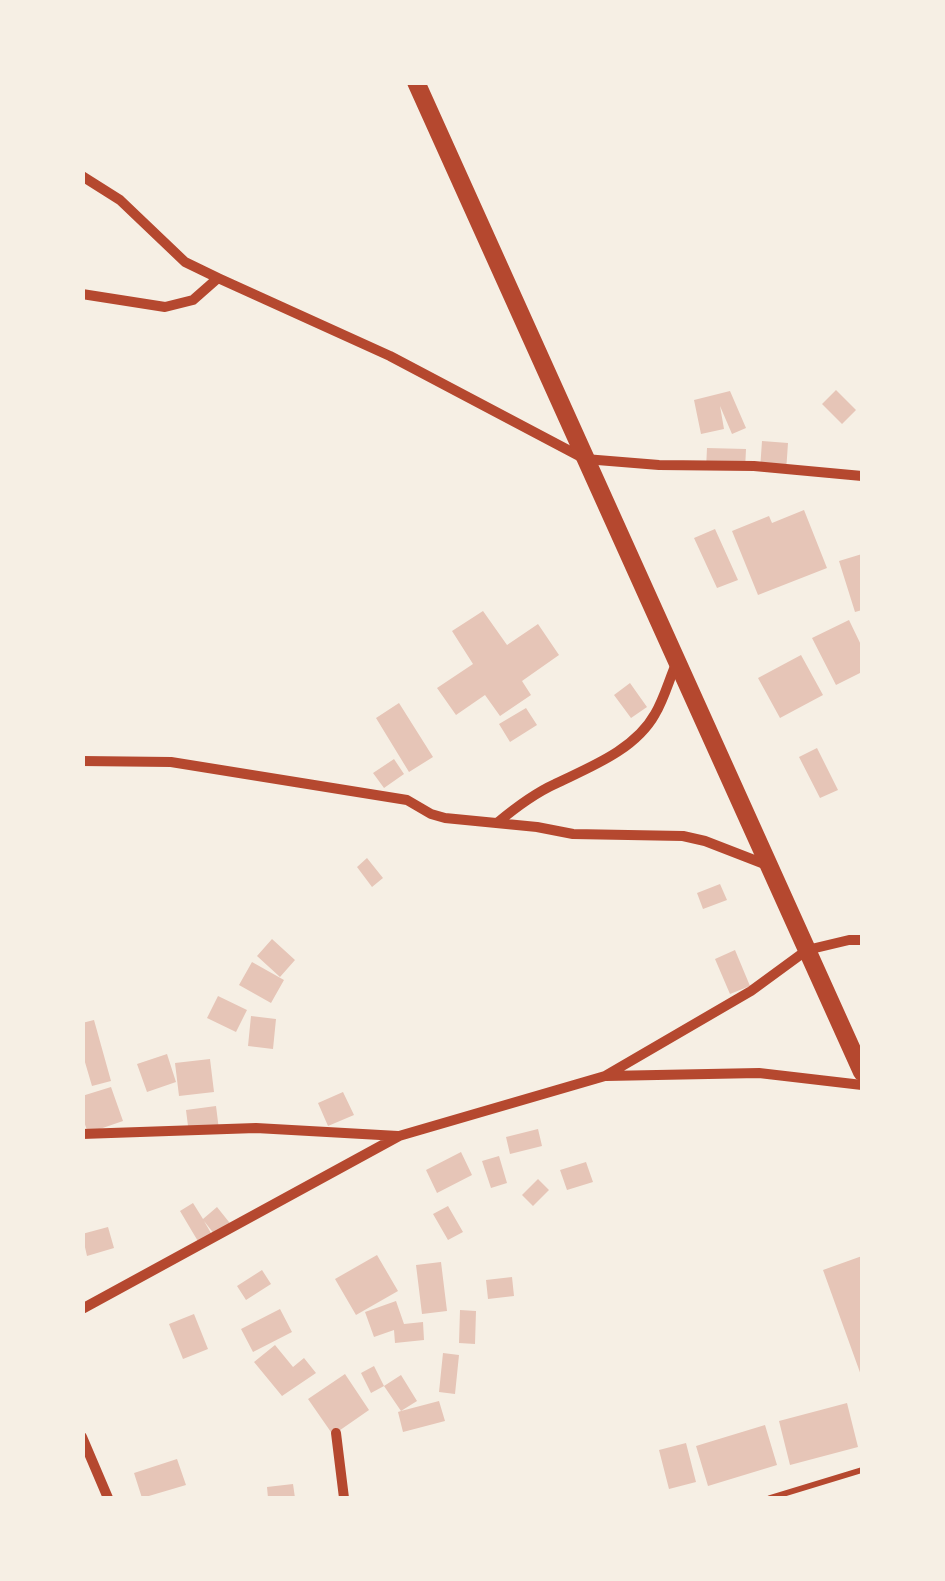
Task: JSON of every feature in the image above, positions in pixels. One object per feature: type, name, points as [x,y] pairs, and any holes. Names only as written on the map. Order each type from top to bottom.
[{"type":"main road","points":[[416,82],[862,1072]]},
{"type":"street","points":[[82,176],[120,200],[185,262],[390,356],[585,459],[754,466],[862,476]]},
{"type":"street","points":[[82,294],[165,307],[193,300],[218,278]]},
{"type":"street","points":[[497,823],[553,784],[595,766],[642,730],[655,716],[678,659]]},
{"type":"street","points":[[82,761],[170,762],[408,800],[431,814],[573,834],[683,836],[767,865]]},
{"type":"street","points":[[82,1308],[398,1136],[606,1076],[751,991],[807,950],[862,940]]},
{"type":"street","points":[[606,1076],[758,1072],[862,1085]]},
{"type":"street","points":[[82,1134],[256,1128],[398,1136]]},
{"type":"street","points":[[336,1433],[344,1498]]},
{"type":"street","points":[[82,1437],[108,1498]]},
{"type":"lane","points":[[770,1498],[862,1470]]},
{"type":"building","points":[[836,390],[856,410],[842,424],[822,404]]},
{"type":"building","points":[[730,391],[746,428],[732,434],[720,406],[724,429],[701,434],[694,400]]},
{"type":"building","points":[[762,441],[788,443],[786,472],[760,470]]},
{"type":"building","points":[[707,448],[746,449],[745,470],[706,469]]},
{"type":"building","points":[[804,510],[827,568],[758,595],[732,531],[769,516],[772,523]]},
{"type":"building","points":[[715,529],[738,580],[717,588],[694,538]]},
{"type":"building","points":[[862,554],[862,610],[855,612],[839,561]]},
{"type":"building","points":[[483,611],[507,645],[538,624],[559,655],[522,681],[531,695],[500,716],[485,695],[456,715],[437,688],[473,664],[452,631]]},
{"type":"building","points":[[849,620],[862,647],[862,672],[836,685],[812,638]]},
{"type":"building","points":[[801,655],[823,695],[780,718],[758,678]]},
{"type":"building","points":[[630,683],[647,707],[631,718],[614,695]]},
{"type":"building","points":[[399,703],[433,757],[409,772],[376,718]]},
{"type":"building","points":[[526,708],[537,725],[510,742],[499,724]]},
{"type":"building","points":[[817,748],[838,790],[820,798],[799,757]]},
{"type":"building","points":[[394,759],[404,774],[384,788],[373,773]]},
{"type":"building","points":[[367,858],[383,878],[372,887],[357,867]]},
{"type":"building","points":[[720,884],[727,900],[703,909],[697,893]]},
{"type":"building","points":[[272,939],[295,960],[280,977],[257,956]]},
{"type":"building","points":[[735,950],[750,986],[730,994],[715,959]]},
{"type":"building","points":[[252,962],[284,980],[271,1003],[239,985]]},
{"type":"building","points":[[218,996],[247,1010],[236,1032],[207,1018]]},
{"type":"building","points":[[251,1016],[276,1019],[273,1049],[248,1046]]},
{"type":"building","points":[[94,1020],[111,1081],[92,1086],[82,1052],[82,1023]]},
{"type":"building","points":[[167,1054],[176,1082],[147,1092],[137,1064]]},
{"type":"building","points":[[210,1059],[214,1092],[179,1096],[175,1063]]},
{"type":"building","points":[[111,1087],[123,1121],[88,1133],[82,1116],[82,1096]]},
{"type":"building","points":[[343,1092],[354,1115],[328,1126],[318,1103]]},
{"type":"building","points":[[216,1106],[219,1130],[189,1134],[186,1110]]},
{"type":"building","points":[[538,1129],[542,1146],[510,1154],[506,1137]]},
{"type":"building","points":[[461,1152],[472,1175],[437,1193],[426,1170]]},
{"type":"building","points":[[499,1156],[507,1183],[491,1188],[482,1161]]},
{"type":"building","points":[[586,1162],[593,1182],[567,1190],[560,1170]]},
{"type":"building","points":[[538,1179],[549,1190],[533,1206],[522,1195]]},
{"type":"building","points":[[193,1203],[203,1219],[217,1207],[233,1227],[218,1239],[204,1221],[215,1240],[202,1248],[180,1211]]},
{"type":"building","points":[[448,1206],[463,1232],[448,1240],[433,1214]]},
{"type":"building","points":[[108,1227],[114,1248],[87,1256],[82,1234]]},
{"type":"building","points":[[377,1255],[398,1291],[356,1315],[335,1279]]},
{"type":"building","points":[[862,1256],[862,1378],[823,1270]]},
{"type":"building","points":[[441,1262],[447,1311],[422,1314],[416,1265]]},
{"type":"building","points":[[262,1270],[271,1284],[246,1300],[237,1286]]},
{"type":"building","points":[[512,1277],[514,1296],[488,1299],[486,1280]]},
{"type":"building","points":[[396,1301],[404,1324],[423,1322],[424,1340],[395,1343],[394,1330],[374,1337],[365,1312]]},
{"type":"building","points":[[280,1309],[292,1332],[253,1352],[241,1329]]},
{"type":"building","points":[[460,1310],[476,1311],[475,1344],[459,1343]]},
{"type":"building","points":[[194,1314],[208,1349],[183,1359],[169,1324]]},
{"type":"building","points":[[275,1345],[293,1367],[304,1358],[316,1373],[282,1396],[254,1362]]},
{"type":"building","points":[[443,1353],[459,1355],[455,1394],[439,1392]]},
{"type":"building","points":[[374,1366],[384,1386],[371,1393],[361,1373]]},
{"type":"building","points":[[345,1374],[369,1410],[333,1435],[308,1399]]},
{"type":"building","points":[[401,1375],[417,1401],[401,1411],[384,1386]]},
{"type":"building","points":[[439,1401],[445,1421],[403,1432],[398,1412]]},
{"type":"building","points":[[847,1403],[858,1447],[790,1465],[779,1421]]},
{"type":"building","points":[[765,1425],[777,1465],[708,1486],[696,1446]]},
{"type":"building","points":[[686,1443],[696,1482],[669,1489],[659,1450]]},
{"type":"building","points":[[177,1459],[186,1485],[142,1498],[134,1473]]},
{"type":"building","points":[[293,1484],[295,1498],[268,1498],[267,1487]]}]
